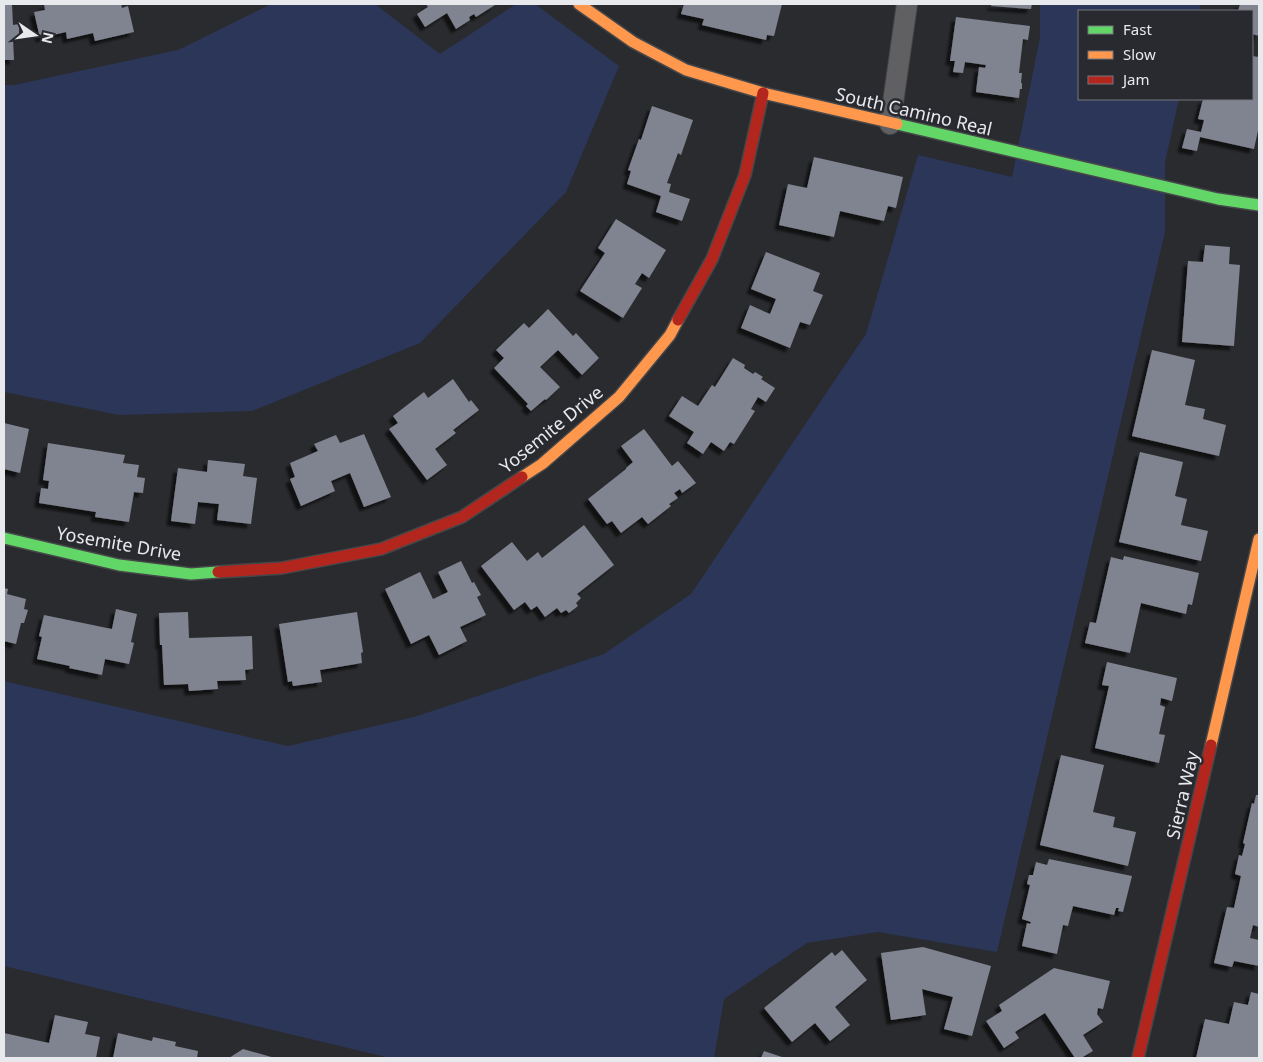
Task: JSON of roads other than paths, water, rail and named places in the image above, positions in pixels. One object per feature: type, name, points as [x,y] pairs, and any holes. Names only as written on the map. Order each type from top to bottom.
[{"type":"street","name":"South Camino Real","points":[[579,4],[633,42],[686,70],[763,93],[1218,199],[1259,206]]},
{"type":"street","points":[[890,124],[907,4]]},
{"type":"street","name":"Yosemite Drive","points":[[4,538],[119,564],[191,574],[282,568],[381,549],[462,517],[542,464],[612,404],[670,335],[712,259],[745,175],[763,93]]},
{"type":"street","name":"Sierra Way","points":[[1138,1058],[1259,539]]}]
